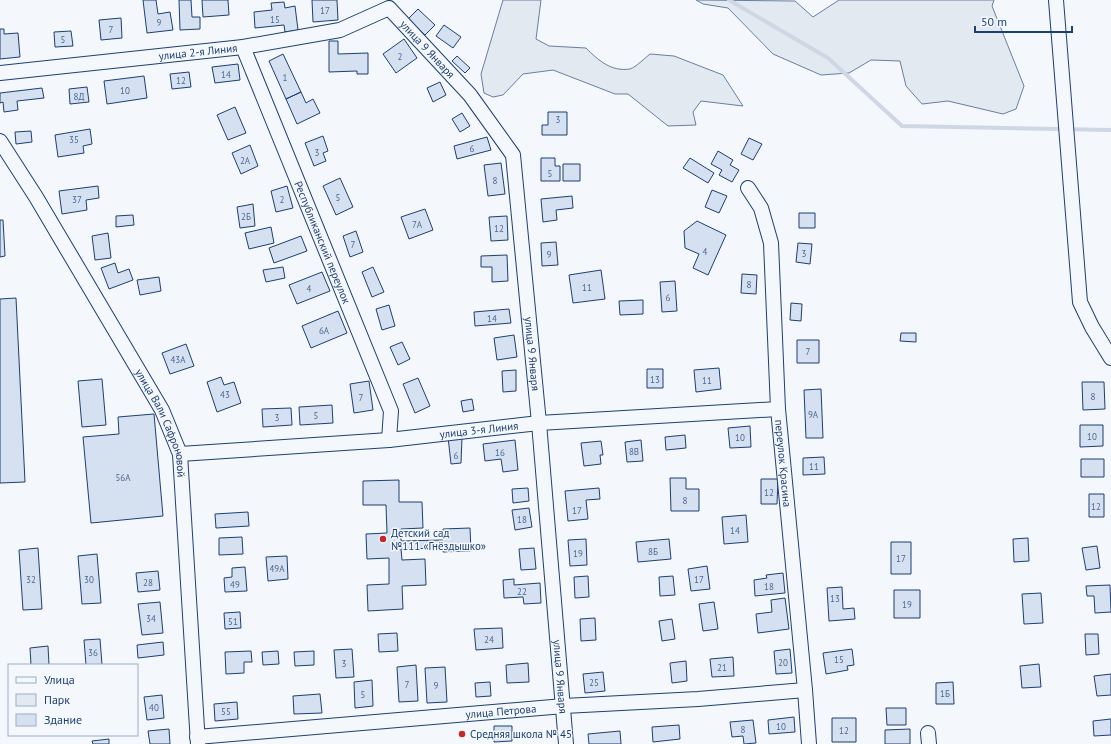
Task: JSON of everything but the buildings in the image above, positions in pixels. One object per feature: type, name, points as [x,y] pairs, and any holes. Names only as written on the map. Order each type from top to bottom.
[{"type":"street","points":[[1056,0],[1080,302],[1092,327],[1111,358]]},
{"type":"street","name":"улица 2-я Линия","points":[[0,73],[243,47],[340,30],[389,8]]},
{"type":"street","name":"улица 9 Января","points":[[389,8],[470,95],[513,155],[539,422],[566,744]]},
{"type":"street","name":"Республиканский переулок","points":[[243,47],[391,411],[389,440]]},
{"type":"street","name":"улица Вали Сафроновой","points":[[0,141],[36,197],[162,410],[180,454],[197,740]]},
{"type":"street","name":"переулок Красина","points":[[748,188],[761,208],[771,243],[778,409],[809,744]]},
{"type":"street","name":"улица 3-я Линия","points":[[180,454],[389,440],[539,422],[778,409]]},
{"type":"street","name":"улица Петрова","points":[[197,740],[564,706],[698,699],[805,690]]},
{"type":"green space","points":[[503,0],[541,0],[536,39],[549,46],[586,48],[605,64],[617,69],[630,69],[650,54],[674,56],[723,75],[743,106],[701,101],[693,112],[696,125],[668,126],[628,94],[615,94],[553,70],[523,74],[503,95],[493,97],[484,93],[481,74]]},
{"type":"green space","points":[[696,0],[795,1],[813,17],[839,0],[994,0],[992,6],[1024,86],[1016,109],[1003,114],[948,101],[922,104],[906,86],[900,61],[871,60],[849,73],[821,75],[773,54],[728,8],[703,4]]},
{"type":"waterway","points":[[729,0],[828,58],[902,126],[1111,130]]},
{"type":"place","name":"Детский сад №111 «Гнёздышко»","points":[[383,539]]},
{"type":"place","name":"Средняя школа № 45","points":[[462,734]]}]
